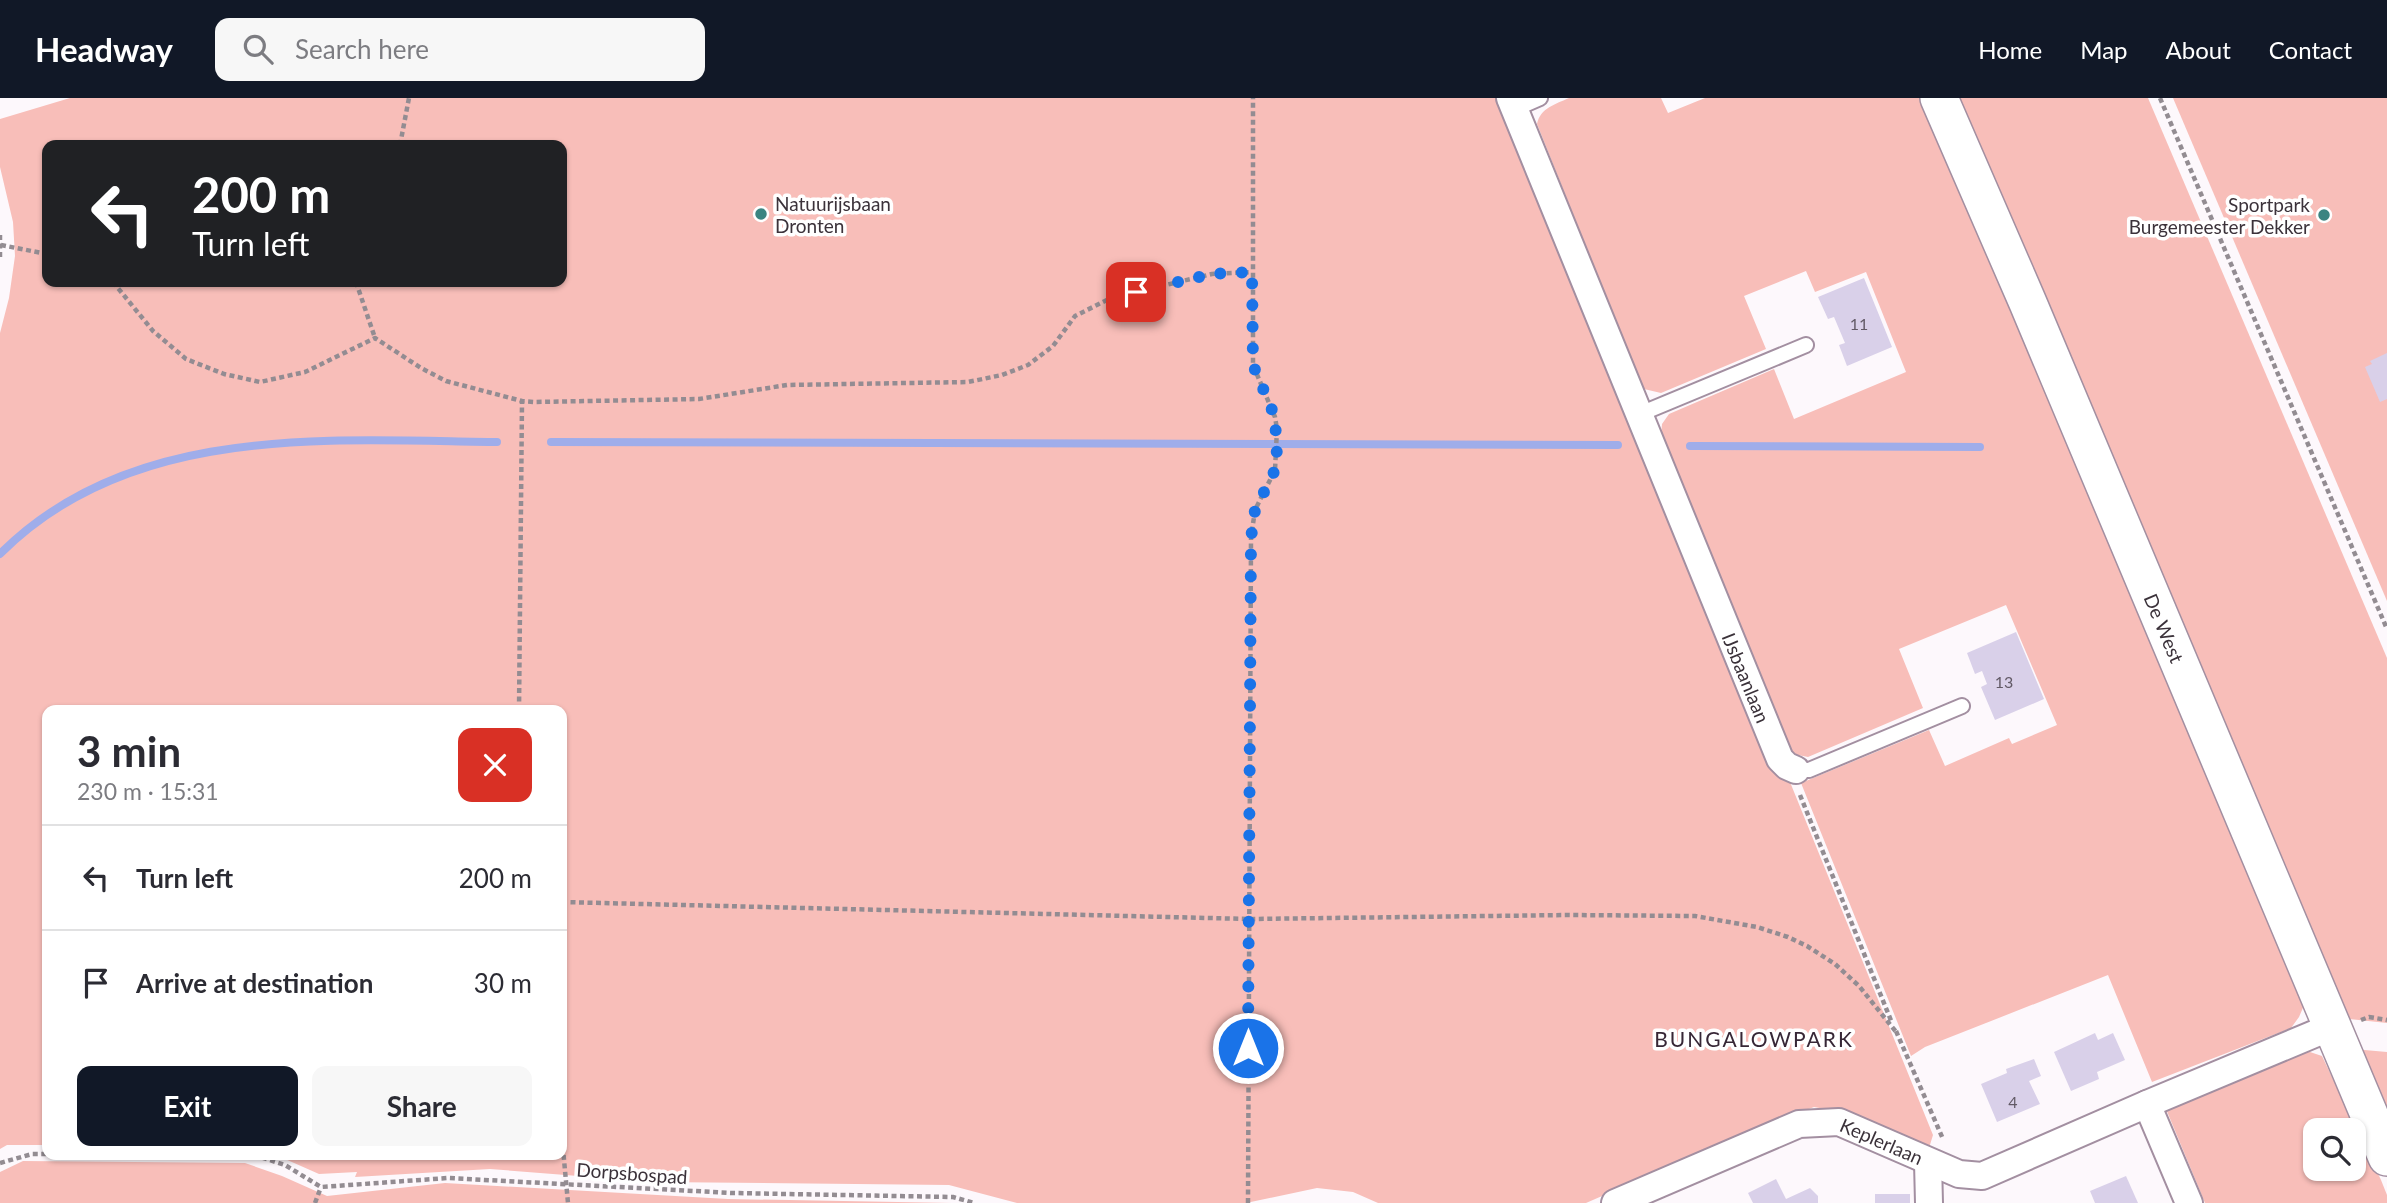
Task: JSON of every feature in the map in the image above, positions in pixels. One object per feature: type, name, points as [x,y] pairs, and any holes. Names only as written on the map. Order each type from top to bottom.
[{"type":"main road","name":"De West","points":[[1939,98],[2387,1157]]},
{"type":"street","name":"IJsbaanlaan","points":[[1512,104],[1780,759],[1796,770]]},
{"type":"street","name":"Keplerlaan","points":[[1615,1203],[1799,1124],[1839,1122],[1959,1174],[1982,1176],[2331,1027]]},
{"type":"street","points":[[2147,1104],[2189,1203]]},
{"type":"street","points":[[1928,1162],[1929,1203]]},
{"type":"lane","name":"IJsbaanlaan","points":[[1512,104],[1540,98]]},
{"type":"lane","points":[[1640,414],[1806,345]]},
{"type":"lane","points":[[1796,770],[1809,770],[1962,706]]},
{"type":"path","points":[[401,140],[409,98]]},
{"type":"path","points":[[1248,1203],[1251,538],[1255,510],[1275,470],[1277,457],[1275,417],[1253,365],[1253,98]]},
{"type":"path","points":[[2160,98],[2387,629]]},
{"type":"path","points":[[0,235],[0,259]]},
{"type":"path","points":[[1,245],[42,253]]},
{"type":"path","points":[[358,287],[375,338],[446,381],[522,401],[657,401],[699,398],[787,384],[968,382],[1002,375],[1028,365],[1053,346],[1074,316],[1111,298],[1212,274],[1252,272]]},
{"type":"path","points":[[117,287],[153,331],[186,359],[224,374],[260,382],[305,372],[375,338]]},
{"type":"path","points":[[519,705],[522,401]]},
{"type":"path","points":[[1796,770],[1797,788],[1896,1033],[1959,1174]]},
{"type":"path","points":[[567,902],[1249,919],[1695,916],[1729,920],[1788,937],[1835,964],[1859,986],[1896,1033]]},
{"type":"path","points":[[0,1163],[42,1154]]},
{"type":"path","points":[[270,1160],[285,1165],[321,1187],[315,1203]]},
{"type":"path","points":[[564,1160],[568,1203]]},
{"type":"path","name":"Dorpsbospad","points":[[321,1187],[448,1178],[732,1193],[953,1197],[974,1203]]},
{"type":"shaded area","points":[[70,98],[1503,98],[1771,767],[1790,782],[1933,1135],[1929,1148],[1856,1115],[1814,1107],[1763,1126],[1586,1203],[1378,1203],[1353,1192],[1317,1188],[1246,1203],[1017,1203],[949,1185],[655,1182],[490,1169],[355,1177],[357,1172],[319,1174],[287,1160],[567,1160],[567,705],[42,705],[42,1145],[7,1145],[0,1149],[0,333],[9,298],[15,256],[13,222],[0,167],[0,119]]},
{"type":"shaded area","points":[[1569,98],[1661,98],[1668,113],[1705,98],[1924,98],[2305,1003],[2291,1028],[2152,1082],[2108,975],[1925,1047],[1911,1056],[1801,783],[1929,730],[1945,766],[2009,738],[2012,744],[2057,725],[2006,605],[1899,649],[1923,708],[1808,757],[1793,754],[1788,748],[1661,435],[1662,424],[1669,414],[1774,369],[1794,419],[1906,372],[1866,272],[1815,292],[1806,271],[1744,296],[1766,349],[1661,393],[1644,389],[1537,124],[1545,110]]},
{"type":"shaded area","points":[[1950,98],[2148,98],[2387,658],[2387,1023],[2340,1018]]},
{"type":"shaded area","name":"Sportpark Burgemeester Dekker","points":[[2173,98],[2387,98],[2387,601]]},
{"type":"shaded area","points":[[2353,1049],[2387,1052],[2387,1128]]},
{"type":"shaded area","points":[[2307,1051],[2322,1056],[2352,1118],[2303,1118],[2303,1181],[2366,1181],[2366,1148],[2387,1195],[2387,1203],[2205,1203],[2166,1109]]},
{"type":"shaded area","points":[[23,1161],[245,1163],[327,1196],[445,1183],[728,1199],[952,1203],[0,1203],[0,1172]]},
{"type":"building","points":[[1864,278],[1892,347],[1847,366],[1839,345],[1845,343],[1834,317],[1828,319],[1818,297]]},
{"type":"building","points":[[2387,353],[2387,399],[2380,402],[2365,367],[2372,364],[2370,361]]},
{"type":"building","points":[[2016,632],[2044,699],[1995,720],[1981,687],[1987,684],[1982,671],[1975,674],[1967,653]]},
{"type":"building","points":[[2095,1033],[2098,1040],[2113,1033],[2125,1060],[2097,1072],[2099,1079],[2071,1091],[2054,1052]]},
{"type":"building","points":[[2034,1059],[2041,1076],[2029,1081],[2040,1104],[1997,1122],[1981,1084],[2007,1073],[2006,1069]]},
{"type":"building","points":[[2126,1176],[2138,1203],[2095,1203],[2090,1191]]},
{"type":"building","points":[[1776,1179],[1786,1199],[1810,1188],[1818,1196],[1818,1203],[1753,1203],[1748,1193]]},
{"type":"building","points":[[1875,1194],[1910,1194],[1910,1203],[1875,1203]]},
{"type":"waterway","points":[[0,554],[52,511],[109,481],[170,460],[234,448],[300,442],[497,442]]},
{"type":"waterway","points":[[551,442],[1618,445]]},
{"type":"waterway","points":[[1690,446],[1980,447]]},
{"type":"place","name":"Natuurijsbaan Dronten","points":[[761,214]]},
{"type":"place","name":"Sportpark Burgemeester Dekker","points":[[2324,215]]},
{"type":"district","name":"BUNGALOWPARK","points":[[1754,1038]]},
{"type":"route","points":[[1136,292],[1212,274],[1252,272],[1253,365],[1275,417],[1277,429],[1275,470],[1255,510],[1251,538],[1248,1048]]}]
